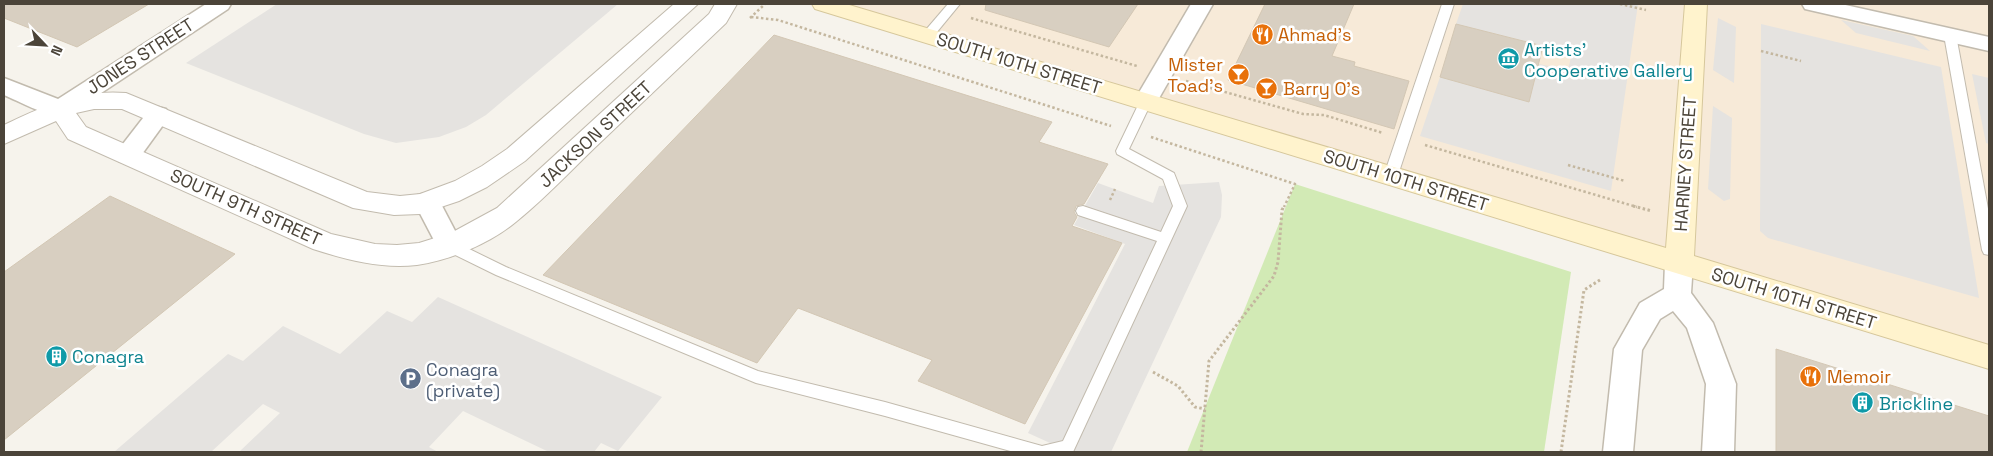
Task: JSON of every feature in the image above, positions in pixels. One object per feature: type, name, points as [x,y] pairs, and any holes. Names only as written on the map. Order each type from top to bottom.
[{"type":"main road","name":"SOUTH 10TH STREET","points":[[823,4],[1679,262],[1989,358]]},
{"type":"main road","name":"HARNEY STREET","points":[[1679,262],[1696,4]]},
{"type":"street","name":"JONES STREET","points":[[4,152],[60,109],[220,4]]},
{"type":"street","name":"JACKSON STREET","points":[[427,202],[493,172],[516,155],[687,4]]},
{"type":"street","name":"JACKSON STREET","points":[[450,246],[486,229],[507,215],[529,196],[718,18],[726,4]]},
{"type":"street","points":[[1146,101],[1202,4]]},
{"type":"street","points":[[1813,4],[1989,44]]},
{"type":"street","points":[[4,86],[60,109],[111,98],[126,101],[363,200],[384,205],[406,206],[427,202],[450,246]]},
{"type":"street","name":"JONES STREET","points":[[4,135],[60,109]]},
{"type":"street","name":"SOUTH 9TH STREET","points":[[60,109],[77,133],[324,242],[352,251],[388,257],[420,254],[450,246]]},
{"type":"street","points":[[128,155],[158,115]]},
{"type":"street","name":"HARNEY STREET","points":[[1677,295],[1679,262]]},
{"type":"street","points":[[1618,452],[1628,349],[1650,311],[1677,295],[1699,323],[1721,384],[1718,452]]},
{"type":"lane","points":[[1391,175],[1448,4]]},
{"type":"lane","points":[[928,36],[951,7]]},
{"type":"lane","points":[[1950,35],[1989,250]]},
{"type":"lane","points":[[1045,452],[1068,447],[1180,206],[1169,176],[1122,151],[1146,101]]},
{"type":"lane","points":[[1083,211],[1165,239]]},
{"type":"lane","points":[[450,246],[501,271],[756,377],[885,409],[1040,452]]},
{"type":"path","points":[[765,4],[751,17],[778,20],[1250,168],[1295,184],[1282,210],[1278,262],[1274,276],[1209,361],[1201,452]]},
{"type":"path","points":[[1620,4],[1646,10]]},
{"type":"path","points":[[951,7],[1115,59]]},
{"type":"path","points":[[1761,52],[1801,61]]},
{"type":"path","points":[[1204,87],[1304,114],[1324,115],[1661,214]]},
{"type":"path","points":[[1568,165],[1625,181]]},
{"type":"path","points":[[1561,452],[1584,290],[1600,280]]},
{"type":"path","points":[[1153,372],[1178,386],[1195,407],[1205,409]]},
{"type":"shaded area","points":[[277,4],[618,4],[486,115],[466,127],[439,137],[396,143],[364,134],[186,63]]},
{"type":"shaded area","points":[[823,4],[1989,4],[1989,357],[1474,200]]},
{"type":"shaded area","points":[[1463,4],[1638,4],[1611,191],[1420,136],[1440,77],[1529,102],[1539,64],[1568,70],[1572,53],[1456,24]]},
{"type":"shaded area","points":[[1718,18],[1736,27],[1734,83],[1713,70]]},
{"type":"shaded area","points":[[1841,20],[1913,36],[1930,51],[1856,33]]},
{"type":"shaded area","points":[[1761,24],[1941,67],[1979,298],[1768,238],[1760,231]]},
{"type":"shaded area","points":[[1972,74],[1989,78],[1989,144],[1986,143]]},
{"type":"shaded area","points":[[1713,106],[1732,118],[1730,199],[1724,201],[1708,189]]},
{"type":"shaded area","points":[[1219,182],[1222,195],[1221,217],[1111,452],[1070,452],[1028,433],[1125,244],[1074,225],[1098,183],[1153,203],[1159,186]]},
{"type":"shaded area","name":"Conagra (private)","points":[[438,297],[662,397],[618,451],[601,443],[594,452],[549,452],[463,411],[429,447],[438,452],[239,452],[280,413],[263,404],[211,452],[114,452],[228,354],[243,361],[283,326],[340,354],[387,311],[412,322]]},
{"type":"green space","points":[[1295,184],[1571,272],[1544,452],[1187,452]]},
{"type":"building","points":[[4,4],[149,4],[77,47],[4,18]]},
{"type":"building","points":[[986,4],[1138,4],[1109,47],[985,10]]},
{"type":"building","points":[[1265,4],[1354,4],[1332,56],[1355,62],[1354,66],[1409,81],[1394,129],[1228,80]]},
{"type":"building","name":"Artists' Cooperative Gallery","points":[[1456,24],[1543,46],[1529,102],[1440,77]]},
{"type":"building","points":[[774,35],[1052,122],[1039,142],[1108,164],[1084,204],[1076,206],[1074,212],[1077,217],[1072,226],[1122,243],[1025,424],[918,381],[932,360],[798,308],[757,363],[543,275]]},
{"type":"building","name":"Conagra","points":[[110,196],[235,254],[4,440],[4,272]]},
{"type":"building","name":"Brickline","points":[[1776,349],[1989,416],[1989,452],[1776,452]]},
{"type":"place","name":"Ahmad's","points":[[1262,34]]},
{"type":"place","name":"Artists' Cooperative Gallery","points":[[1508,59]]},
{"type":"place","name":"Mister Toad's","points":[[1239,74]]},
{"type":"place","name":"Barry O's","points":[[1267,88]]},
{"type":"place","name":"Conagra","points":[[56,356]]},
{"type":"place","name":"Memoir","points":[[1811,376]]},
{"type":"place","name":"Conagra (private)","points":[[410,379]]},
{"type":"place","name":"Brickline","points":[[1863,403]]}]
